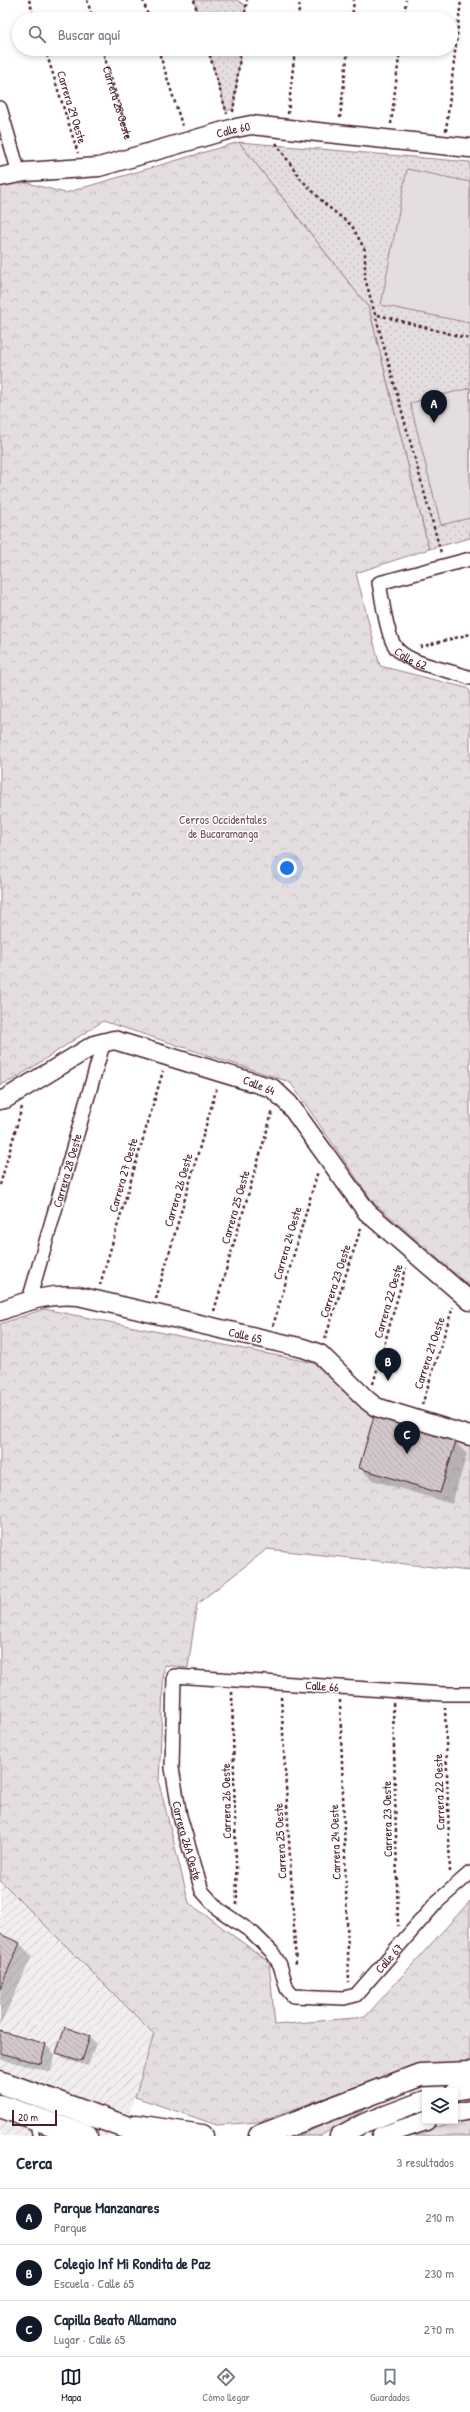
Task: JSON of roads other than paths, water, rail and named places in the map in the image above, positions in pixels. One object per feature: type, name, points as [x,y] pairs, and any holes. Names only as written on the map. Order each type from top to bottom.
[{"type":"highway","points":[[260,2136],[420,2075],[470,2073]]},
{"type":"highway","points":[[0,2082],[151,2136]]},
{"type":"highway","points":[[0,2106],[34,2126],[86,2136]]},
{"type":"highway","points":[[118,2123],[202,2136]]},
{"type":"street","points":[[0,108],[19,173]]},
{"type":"street","name":"Calle 60","points":[[0,177],[19,173],[83,170],[135,157],[231,129],[263,125],[470,148]]},
{"type":"street","name":"Calle 62","points":[[470,559],[379,583],[393,644],[400,652],[411,659],[470,678]]},
{"type":"street","points":[[0,1100],[104,1041]]},
{"type":"street","name":"Calle 64","points":[[104,1041],[119,1041],[272,1088],[289,1104],[366,1212],[464,1296]]},
{"type":"street","name":"Carrera 28 Oeste","points":[[29,1300],[104,1041]]},
{"type":"street","name":"Calle 65","points":[[0,1311],[29,1300],[67,1295],[96,1300],[303,1348],[320,1354],[368,1402],[387,1412],[470,1436]]},
{"type":"street","name":"Calle 66","points":[[174,1676],[393,1691],[470,1694]]},
{"type":"street","name":"Carrera 26A Oeste","points":[[174,1676],[171,1756],[180,1816],[202,1891],[218,1909],[253,1933],[275,1955],[290,1993],[297,1998],[349,1997]]},
{"type":"street","name":"Calle 67","points":[[349,1997],[361,1990],[437,1902],[470,1873]]},
{"type":"street","points":[[458,2090],[470,2088]]},
{"type":"street","points":[[339,2136],[384,2115],[422,2101]]},
{"type":"street","points":[[458,2112],[470,2110]]},
{"type":"street","points":[[381,2136],[422,2122]]},
{"type":"place","name":"Parque Manzanares","points":[[434,423]]},
{"type":"place","name":"Colegio Inf Mi Rondita de Paz","points":[[388,1381]]},
{"type":"place","name":"Capilla Beato Allamano","points":[[407,1454]]},
{"type":"park label","name":"Cerros Occidentales de Bucaramanga","points":[[223,826]]}]
